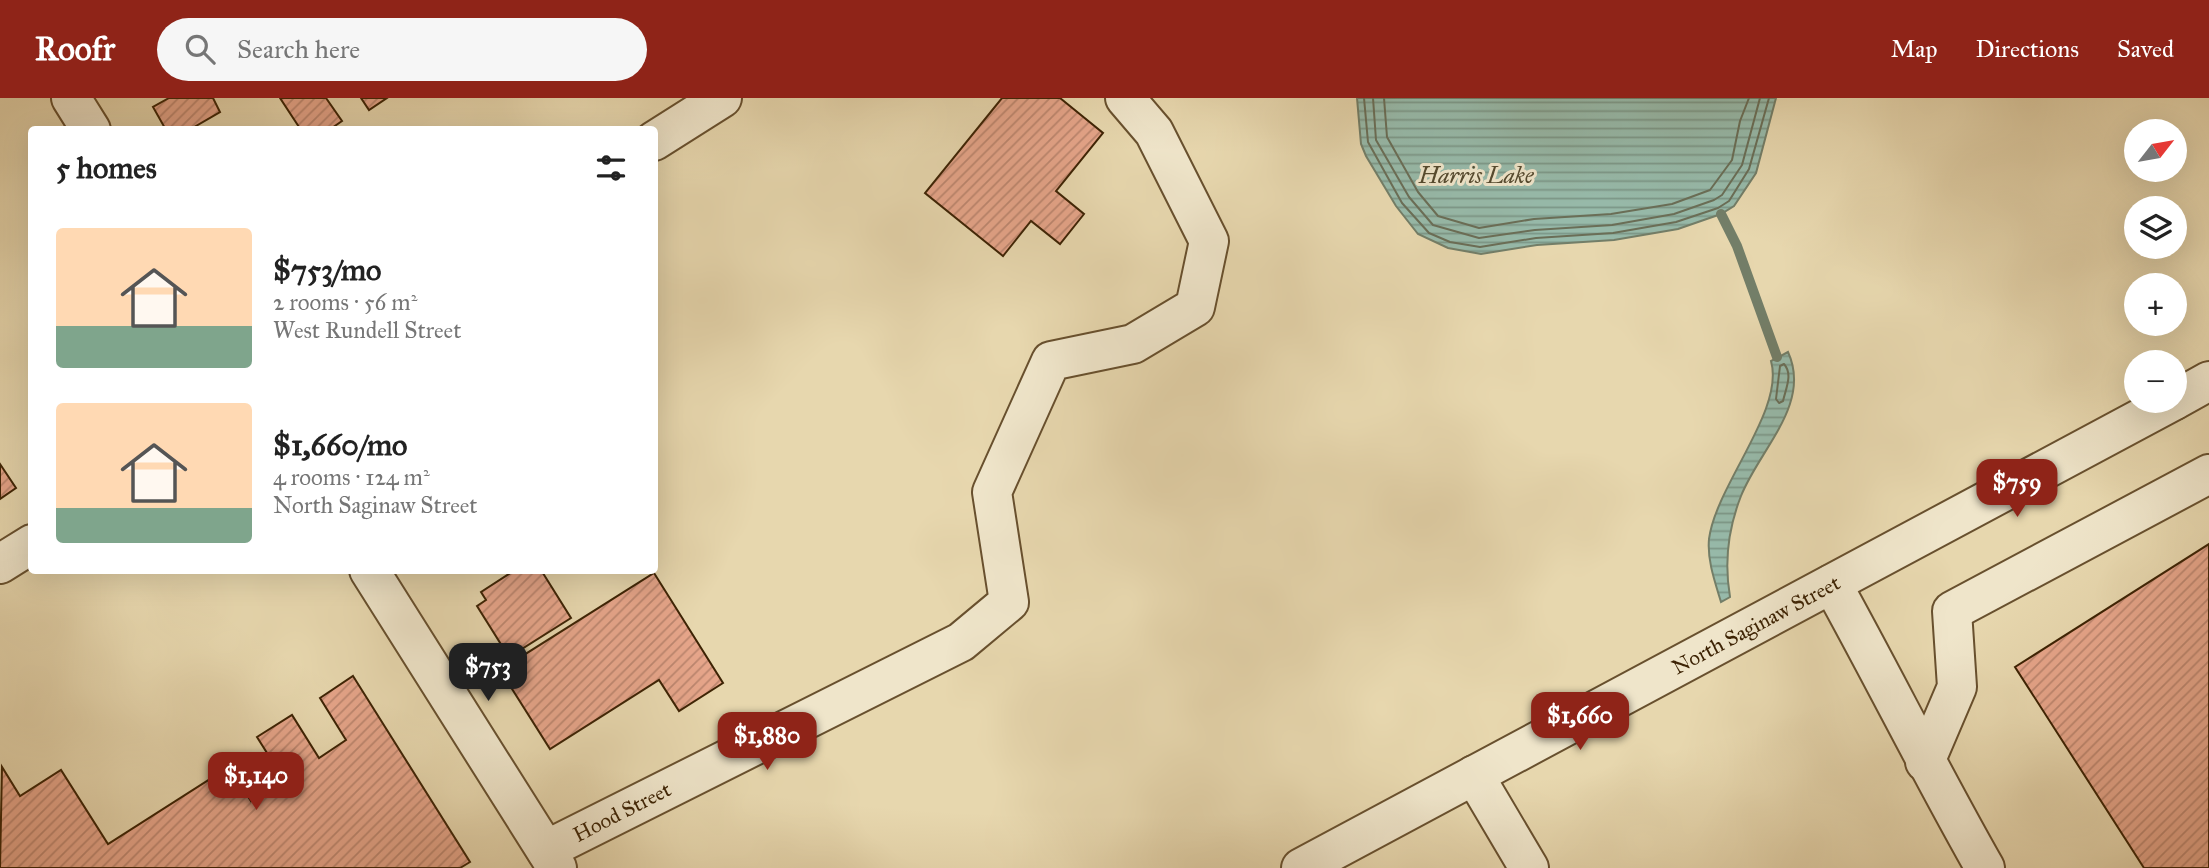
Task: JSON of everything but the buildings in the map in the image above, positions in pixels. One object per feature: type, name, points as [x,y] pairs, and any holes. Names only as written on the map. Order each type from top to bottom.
[{"type":"street","points":[[71,98],[88,126]]},
{"type":"street","points":[[658,138],[722,98]]},
{"type":"street","name":"Hood Street","points":[[552,859],[961,642],[1009,602],[992,492],[1051,360],[1133,344],[1195,307],[1209,241],[1154,132],[1125,98]]},
{"type":"street","name":"North Saginaw Street","points":[[2187,393],[2209,381]]},
{"type":"street","name":"North Saginaw Street","points":[[1301,868],[2150,413]]},
{"type":"street","points":[[1924,762],[1957,687],[1952,611],[2209,474]]},
{"type":"street","points":[[0,564],[28,546]]},
{"type":"street","points":[[372,574],[552,859]]},
{"type":"street","points":[[1832,584],[1889,687],[1924,762],[1986,868]]},
{"type":"street","points":[[1474,775],[1529,868]]},
{"type":"water","name":"Harris Lake","points":[[1357,98],[1776,98],[1756,173],[1734,206],[1721,214],[1678,229],[1614,240],[1537,245],[1481,254],[1448,248],[1418,234],[1396,206],[1366,156],[1361,144]]},
{"type":"water","points":[[1788,352],[1794,371],[1793,390],[1780,426],[1741,496],[1730,533],[1727,558],[1730,597],[1721,602],[1709,555],[1709,539],[1714,518],[1768,402],[1773,381],[1771,361]]},
{"type":"waterway","points":[[1721,214],[1737,246],[1777,357]]}]
